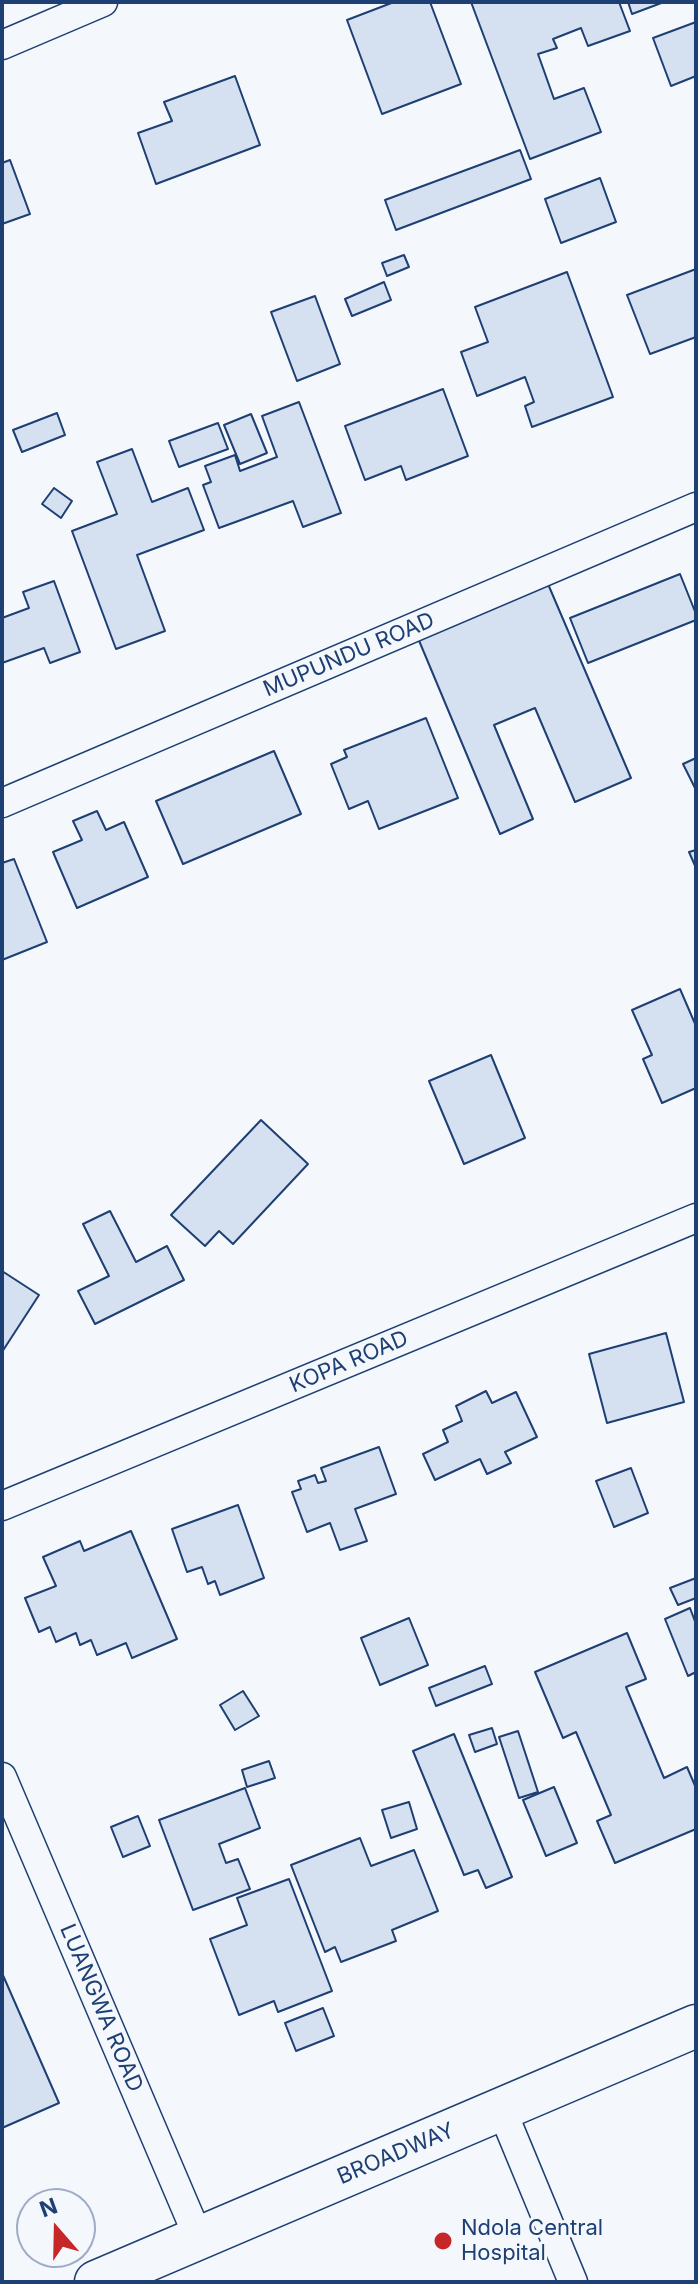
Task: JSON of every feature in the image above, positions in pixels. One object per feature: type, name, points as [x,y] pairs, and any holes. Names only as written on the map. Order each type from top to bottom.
[{"type":"main road","name":"BROADWAY","points":[[96,2282],[696,2026]]},
{"type":"street","points":[[2,45],[103,2]]},
{"type":"street","name":"MUPUNDU ROAD","points":[[2,803],[696,507]]},
{"type":"street","name":"KOPA ROAD","points":[[2,1506],[696,1218]]},
{"type":"street","name":"LUANGWA ROAD","points":[[2,1777],[199,2239]]},
{"type":"street","points":[[501,2108],[573,2282]]},
{"type":"building","points":[[394,2],[430,2],[461,84],[382,114],[347,20]]},
{"type":"building","points":[[471,2],[619,2],[630,31],[588,46],[581,28],[553,39],[557,48],[538,54],[554,99],[584,88],[601,132],[530,159]]},
{"type":"building","points":[[628,2],[664,2],[632,14]]},
{"type":"building","points":[[696,22],[696,76],[671,86],[653,38]]},
{"type":"building","points":[[235,76],[260,145],[156,184],[138,133],[172,121],[164,102]]},
{"type":"building","points":[[520,150],[531,179],[396,230],[385,200]]},
{"type":"building","points":[[10,160],[30,214],[2,224],[2,163]]},
{"type":"building","points":[[600,178],[616,222],[561,243],[545,199]]},
{"type":"building","points":[[404,255],[409,267],[387,276],[382,263]]},
{"type":"building","points":[[696,269],[696,337],[650,354],[627,295]]},
{"type":"building","points":[[567,272],[613,397],[532,427],[525,406],[534,402],[525,377],[477,396],[461,352],[488,342],[475,307]]},
{"type":"building","points":[[384,282],[391,300],[352,316],[345,299]]},
{"type":"building","points":[[315,296],[340,364],[297,381],[271,312]]},
{"type":"building","points":[[443,389],[468,456],[406,480],[401,466],[365,480],[345,426]]},
{"type":"building","points":[[299,402],[341,513],[303,527],[293,501],[219,528],[203,485],[211,482],[205,466],[235,455],[240,471],[277,457],[262,416]]},
{"type":"building","points":[[57,413],[65,435],[22,452],[13,430]]},
{"type":"building","points":[[251,414],[267,453],[240,464],[224,425]]},
{"type":"building","points":[[218,423],[228,449],[179,467],[169,441]]},
{"type":"building","points":[[132,449],[152,502],[188,488],[204,530],[137,555],[165,631],[116,649],[72,531],[117,514],[97,462]]},
{"type":"building","points":[[54,488],[72,501],[61,518],[42,504]]},
{"type":"building","points":[[680,574],[696,620],[588,663],[570,618]]},
{"type":"building","points":[[545,577],[631,778],[575,802],[535,708],[494,725],[533,819],[500,834],[415,631]]},
{"type":"building","points":[[54,581],[80,652],[50,663],[44,648],[2,663],[2,618],[29,608],[23,592]]},
{"type":"building","points":[[426,718],[458,798],[379,829],[368,801],[349,809],[331,764],[347,757],[344,750]]},
{"type":"building","points":[[274,751],[301,814],[183,864],[156,801]]},
{"type":"building","points":[[696,758],[696,790],[683,764]]},
{"type":"building","points":[[97,811],[106,830],[124,822],[148,877],[77,908],[53,852],[82,840],[73,821]]},
{"type":"building","points":[[696,850],[696,868],[689,852]]},
{"type":"building","points":[[14,859],[47,942],[2,960],[2,863]]},
{"type":"building","points":[[680,989],[696,1026],[696,1088],[662,1103],[643,1059],[652,1055],[632,1010]]},
{"type":"building","points":[[491,1055],[525,1138],[464,1164],[429,1081]]},
{"type":"building","points":[[261,1120],[308,1164],[233,1244],[219,1231],[205,1246],[171,1215]]},
{"type":"building","points":[[110,1211],[136,1262],[167,1246],[184,1280],[95,1324],[78,1291],[109,1276],[83,1224]]},
{"type":"building","points":[[2,1271],[39,1295],[2,1352]]},
{"type":"building","points":[[666,1333],[684,1402],[607,1423],[589,1354]]},
{"type":"building","points":[[486,1391],[492,1403],[516,1392],[537,1437],[505,1452],[511,1463],[487,1474],[480,1459],[435,1480],[423,1454],[448,1442],[443,1430],[462,1421],[456,1406]]},
{"type":"building","points":[[379,1447],[396,1494],[355,1509],[367,1541],[340,1550],[330,1523],[307,1532],[292,1492],[301,1489],[298,1481],[315,1475],[318,1483],[326,1481],[321,1468]]},
{"type":"building","points":[[631,1468],[648,1513],[614,1527],[596,1481]]},
{"type":"building","points":[[238,1505],[264,1578],[220,1595],[215,1581],[208,1584],[202,1567],[187,1572],[172,1529]]},
{"type":"building","points":[[131,1531],[177,1639],[132,1658],[126,1643],[97,1655],[91,1640],[80,1645],[76,1633],[56,1642],[50,1627],[39,1632],[25,1598],[56,1586],[43,1557],[80,1541],[84,1551]]},
{"type":"building","points":[[696,1578],[696,1598],[678,1605],[670,1588]]},
{"type":"building","points":[[690,1608],[696,1624],[696,1672],[688,1676],[665,1619]]},
{"type":"building","points":[[409,1618],[428,1665],[380,1685],[361,1638]]},
{"type":"building","points":[[627,1633],[646,1679],[626,1687],[664,1778],[687,1767],[696,1788],[696,1829],[615,1863],[597,1821],[611,1815],[576,1732],[563,1738],[535,1672]]},
{"type":"building","points":[[485,1666],[492,1684],[436,1706],[429,1688]]},
{"type":"building","points":[[243,1691],[259,1716],[235,1730],[220,1705]]},
{"type":"building","points":[[492,1728],[497,1744],[475,1752],[469,1735]]},
{"type":"building","points":[[518,1731],[538,1792],[519,1798],[499,1737]]},
{"type":"building","points":[[454,1734],[512,1877],[486,1888],[478,1870],[464,1875],[413,1751]]},
{"type":"building","points":[[269,1761],[275,1778],[247,1787],[242,1770]]},
{"type":"building","points":[[554,1787],[577,1843],[546,1856],[523,1800]]},
{"type":"building","points":[[245,1788],[260,1828],[219,1844],[226,1863],[238,1859],[250,1889],[193,1910],[159,1820]]},
{"type":"building","points":[[409,1802],[417,1829],[391,1838],[382,1810]]},
{"type":"building","points":[[138,1816],[150,1846],[123,1857],[111,1827]]},
{"type":"building","points":[[360,1838],[371,1866],[414,1850],[438,1911],[392,1930],[396,1941],[341,1962],[335,1947],[325,1952],[291,1865]]},
{"type":"building","points":[[289,1879],[332,1991],[278,2012],[274,2001],[239,2015],[210,1939],[247,1925],[237,1898]]},
{"type":"building","points":[[2,1973],[59,2103],[2,2128]]},
{"type":"building","points":[[323,2008],[334,2036],[296,2051],[285,2023]]},
{"type":"place","name":"Ndola Central Hospital","points":[[443,2241]]}]
